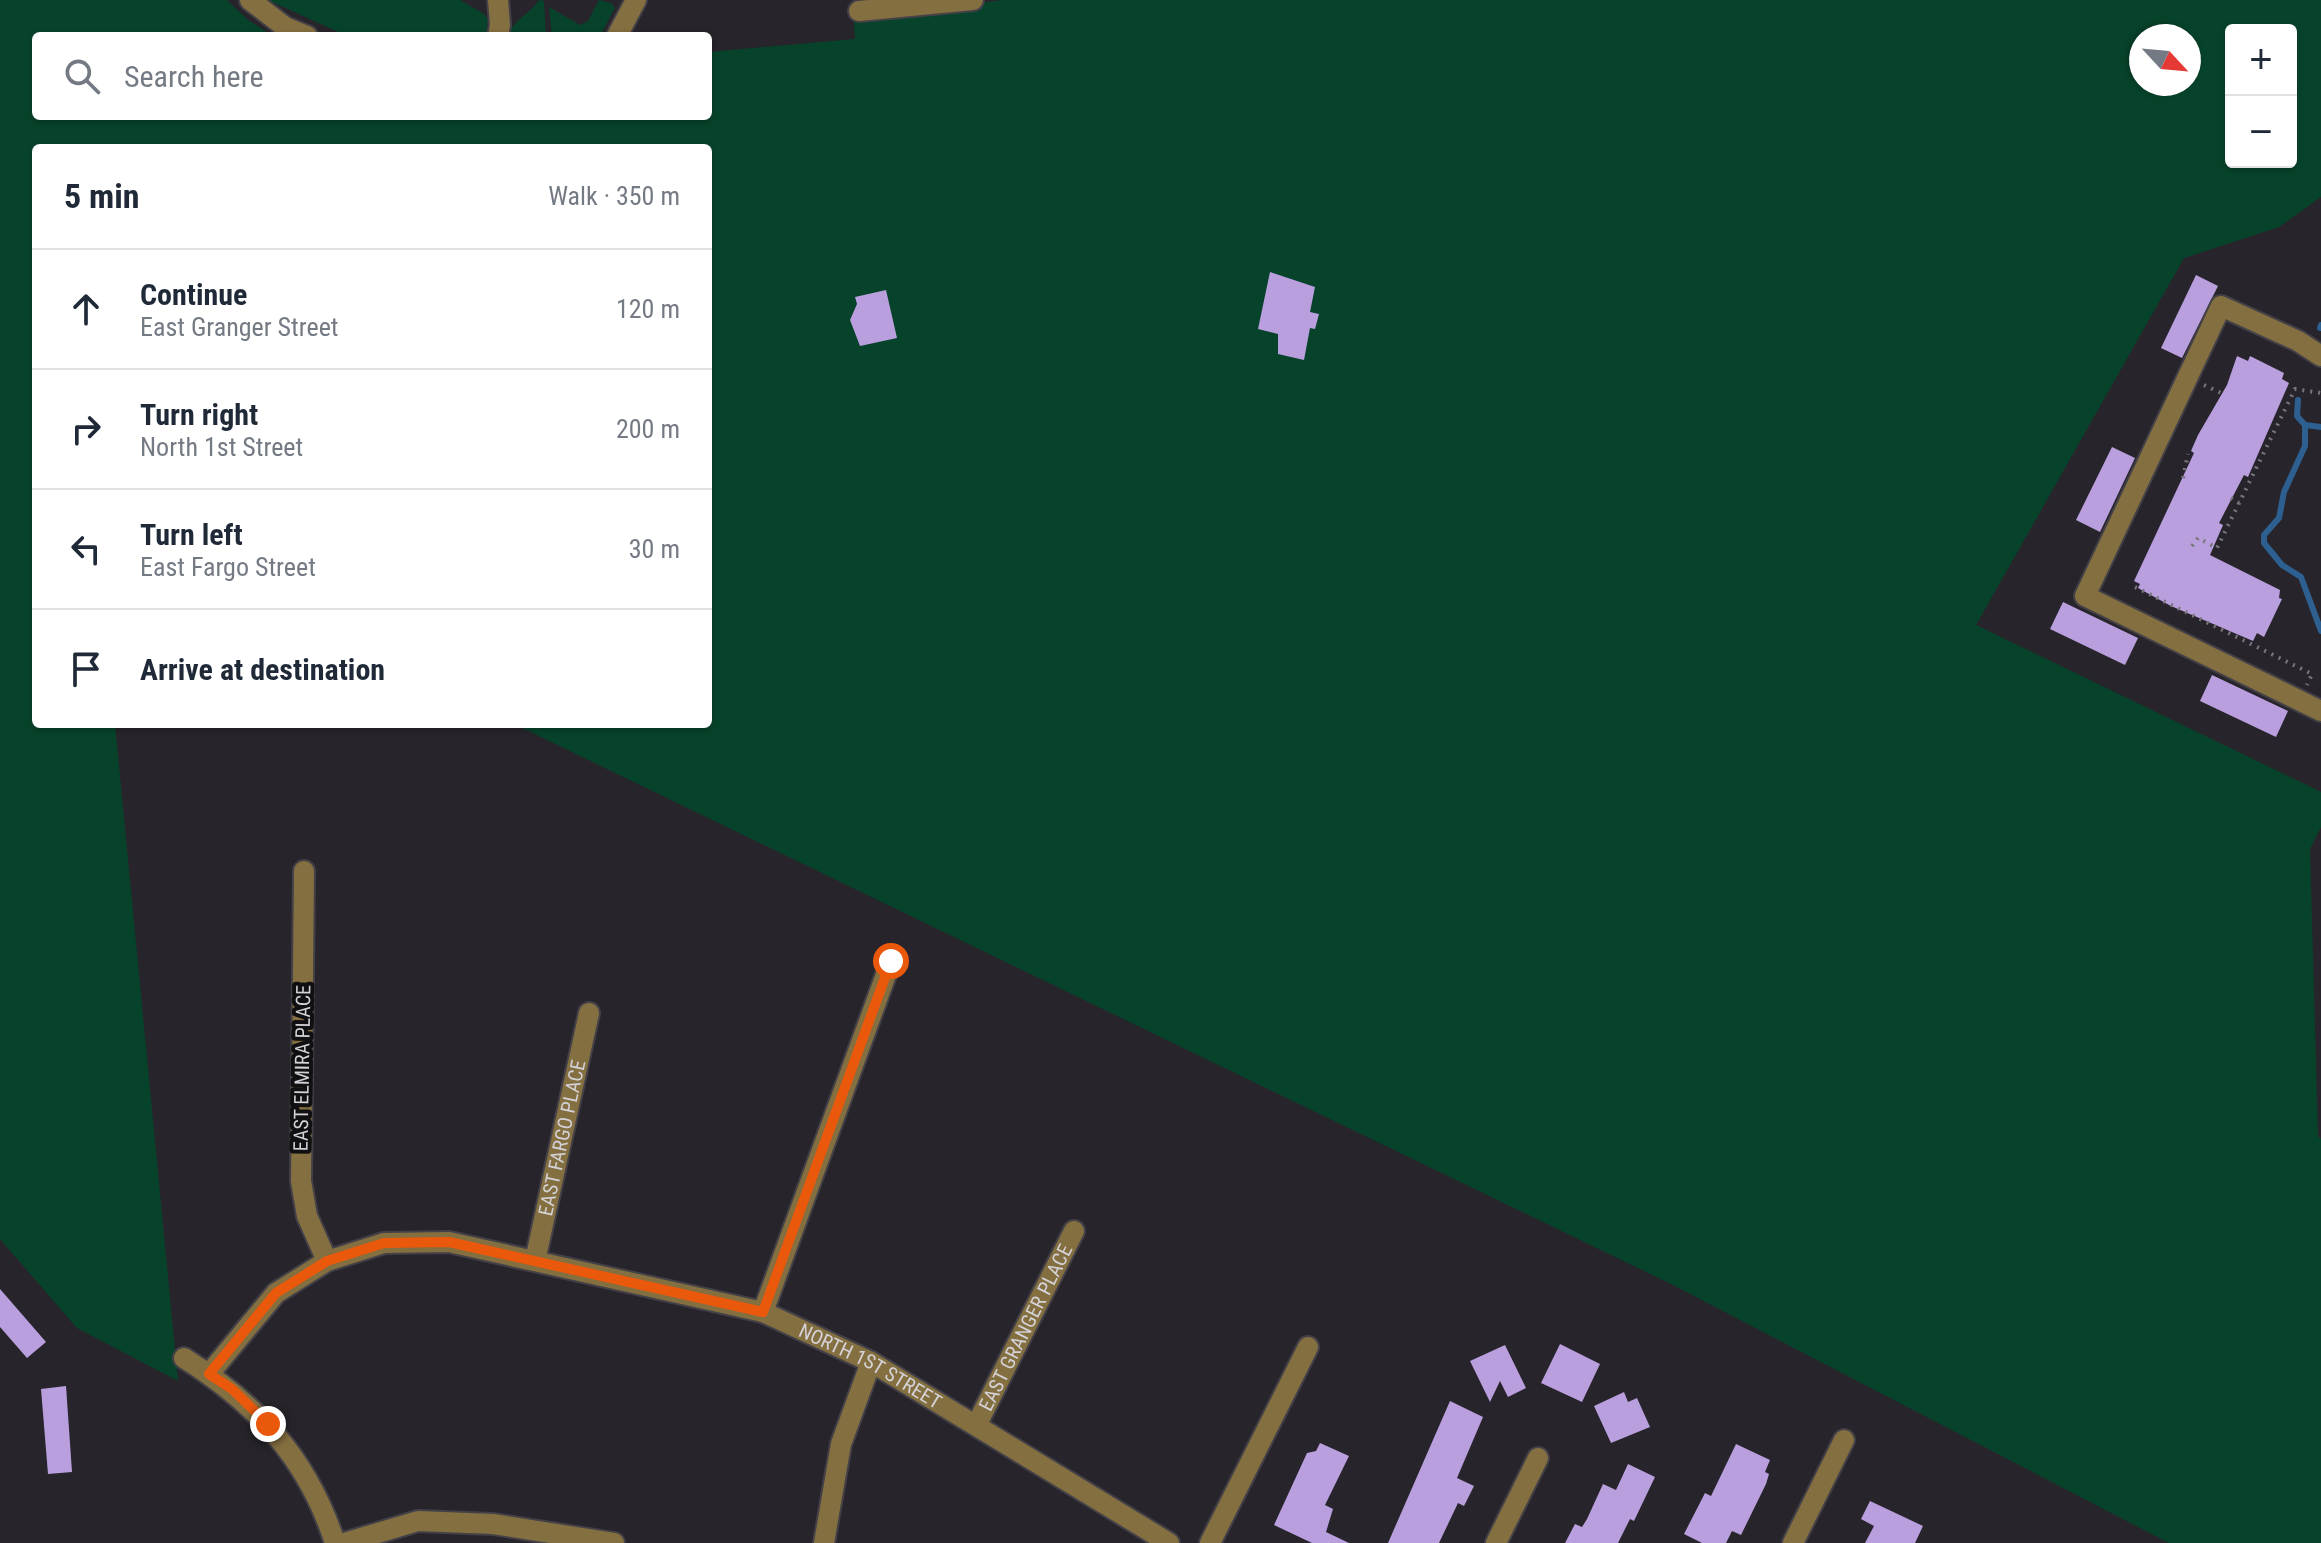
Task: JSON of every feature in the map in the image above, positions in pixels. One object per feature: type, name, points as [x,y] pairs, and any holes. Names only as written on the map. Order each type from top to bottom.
[{"type":"street","points":[[250,0],[285,27],[297,32]]},
{"type":"street","points":[[498,0],[498,32]]},
{"type":"street","points":[[619,32],[636,0]]},
{"type":"street","points":[[859,11],[973,0]]},
{"type":"street","points":[[2321,356],[2298,341],[2221,306],[2085,596],[2321,711]]},
{"type":"street","name":"EAST ELMIRA PLACE","points":[[304,871],[301,1181],[307,1216],[327,1261]]},
{"type":"street","points":[[763,1312],[891,961]]},
{"type":"street","name":"EAST FARGO PLACE","points":[[535,1261],[589,1013]]},
{"type":"street","name":"EAST GRANGER PLACE","points":[[977,1424],[1074,1231]]},
{"type":"street","name":"NORTH 1ST STREET","points":[[209,1374],[276,1293],[327,1261],[384,1243],[449,1242],[763,1312],[871,1362],[1169,1543]]},
{"type":"street","points":[[1210,1543],[1308,1347]]},
{"type":"street","points":[[184,1358],[232,1389],[278,1436],[319,1503],[335,1543]]},
{"type":"street","points":[[824,1543],[841,1444],[871,1362]]},
{"type":"street","points":[[1793,1543],[1844,1440]]},
{"type":"street","points":[[1496,1543],[1538,1458]]},
{"type":"street","points":[[344,1543],[418,1521],[493,1524],[614,1543]]},
{"type":"path","points":[[2202,384],[2221,393]]},
{"type":"path","points":[[2192,546],[2198,538],[2217,548],[2295,389],[2321,393]]},
{"type":"path","points":[[2270,418],[2279,422]]},
{"type":"path","points":[[2183,478],[2188,454]]},
{"type":"path","points":[[2231,498],[2239,503]]},
{"type":"path","points":[[2135,587],[2312,674],[2305,689]]},
{"type":"green space","points":[[0,0],[227,0],[248,20],[267,32],[32,32],[32,120],[712,120],[712,52],[855,39],[854,21],[1002,0],[2321,0],[2321,197],[2279,227],[2184,258],[1976,625],[2321,792],[2321,827],[2310,849],[2318,1136],[2321,1139],[2321,1543],[2169,1543],[1671,1284],[522,728],[712,728],[712,144],[32,144],[32,728],[115,728],[178,1381],[77,1328],[0,1239]]},
{"type":"green space","points":[[268,0],[460,0],[484,14],[488,20],[486,32],[338,32]]},
{"type":"green space","points":[[539,0],[544,1],[546,32],[510,32],[514,26]]},
{"type":"green space","points":[[599,0],[611,3],[615,8],[602,32],[552,32],[549,7],[580,25],[588,21]]},
{"type":"building","points":[[1270,272],[1315,287],[1310,312],[1319,314],[1315,329],[1310,328],[1304,360],[1278,354],[1278,334],[1258,329]]},
{"type":"building","points":[[2196,275],[2218,286],[2182,358],[2161,348]]},
{"type":"building","points":[[886,290],[897,338],[860,346],[850,320],[857,304],[855,297]]},
{"type":"building","points":[[2237,356],[2248,361],[2250,356],[2284,373],[2282,379],[2289,383],[2248,477],[2244,475],[2219,523],[2223,525],[2210,555],[2280,590],[2279,598],[2282,599],[2264,637],[2257,633],[2253,641],[2171,606],[2138,588],[2140,584],[2134,581],[2194,453],[2191,451],[2198,435],[2227,385]]},
{"type":"building","points":[[2112,447],[2135,458],[2100,532],[2076,520]]},
{"type":"building","points":[[2063,602],[2138,638],[2125,665],[2050,629]]},
{"type":"building","points":[[2212,675],[2288,711],[2276,737],[2200,701]]},
{"type":"building","points":[[0,1289],[46,1342],[27,1358],[0,1327]]},
{"type":"building","points":[[1560,1344],[1600,1364],[1582,1402],[1541,1383]]},
{"type":"building","points":[[1505,1345],[1526,1388],[1508,1397],[1500,1381],[1490,1402],[1470,1361]]},
{"type":"building","points":[[66,1386],[72,1472],[48,1474],[41,1389]]},
{"type":"building","points":[[1624,1392],[1628,1402],[1637,1398],[1650,1427],[1611,1443],[1594,1406]]},
{"type":"building","points":[[1450,1401],[1483,1417],[1457,1478],[1474,1486],[1464,1506],[1458,1503],[1439,1543],[1388,1543]]},
{"type":"building","points":[[1320,1443],[1349,1456],[1325,1505],[1333,1509],[1326,1532],[1349,1543],[1312,1543],[1274,1525],[1307,1453],[1316,1451]]},
{"type":"building","points":[[1736,1444],[1770,1460],[1765,1472],[1769,1474],[1766,1484],[1741,1535],[1732,1531],[1726,1543],[1702,1543],[1684,1534],[1705,1493],[1711,1496]]},
{"type":"building","points":[[1628,1464],[1655,1477],[1634,1521],[1630,1519],[1618,1543],[1565,1543],[1575,1524],[1582,1527],[1603,1484],[1616,1490]]},
{"type":"building","points":[[1870,1501],[1923,1526],[1915,1543],[1865,1543],[1874,1526],[1861,1519]]},
{"type":"waterway","points":[[2298,400],[2297,416],[2305,425],[2305,446],[2284,492],[2279,518],[2264,535],[2264,543],[2282,565],[2301,577],[2321,631]]},
{"type":"waterway","points":[[2305,425],[2321,427]]},
{"type":"route","points":[[268,1424],[232,1389],[209,1374],[276,1293],[327,1261],[384,1243],[449,1242],[763,1312],[891,961]]}]
